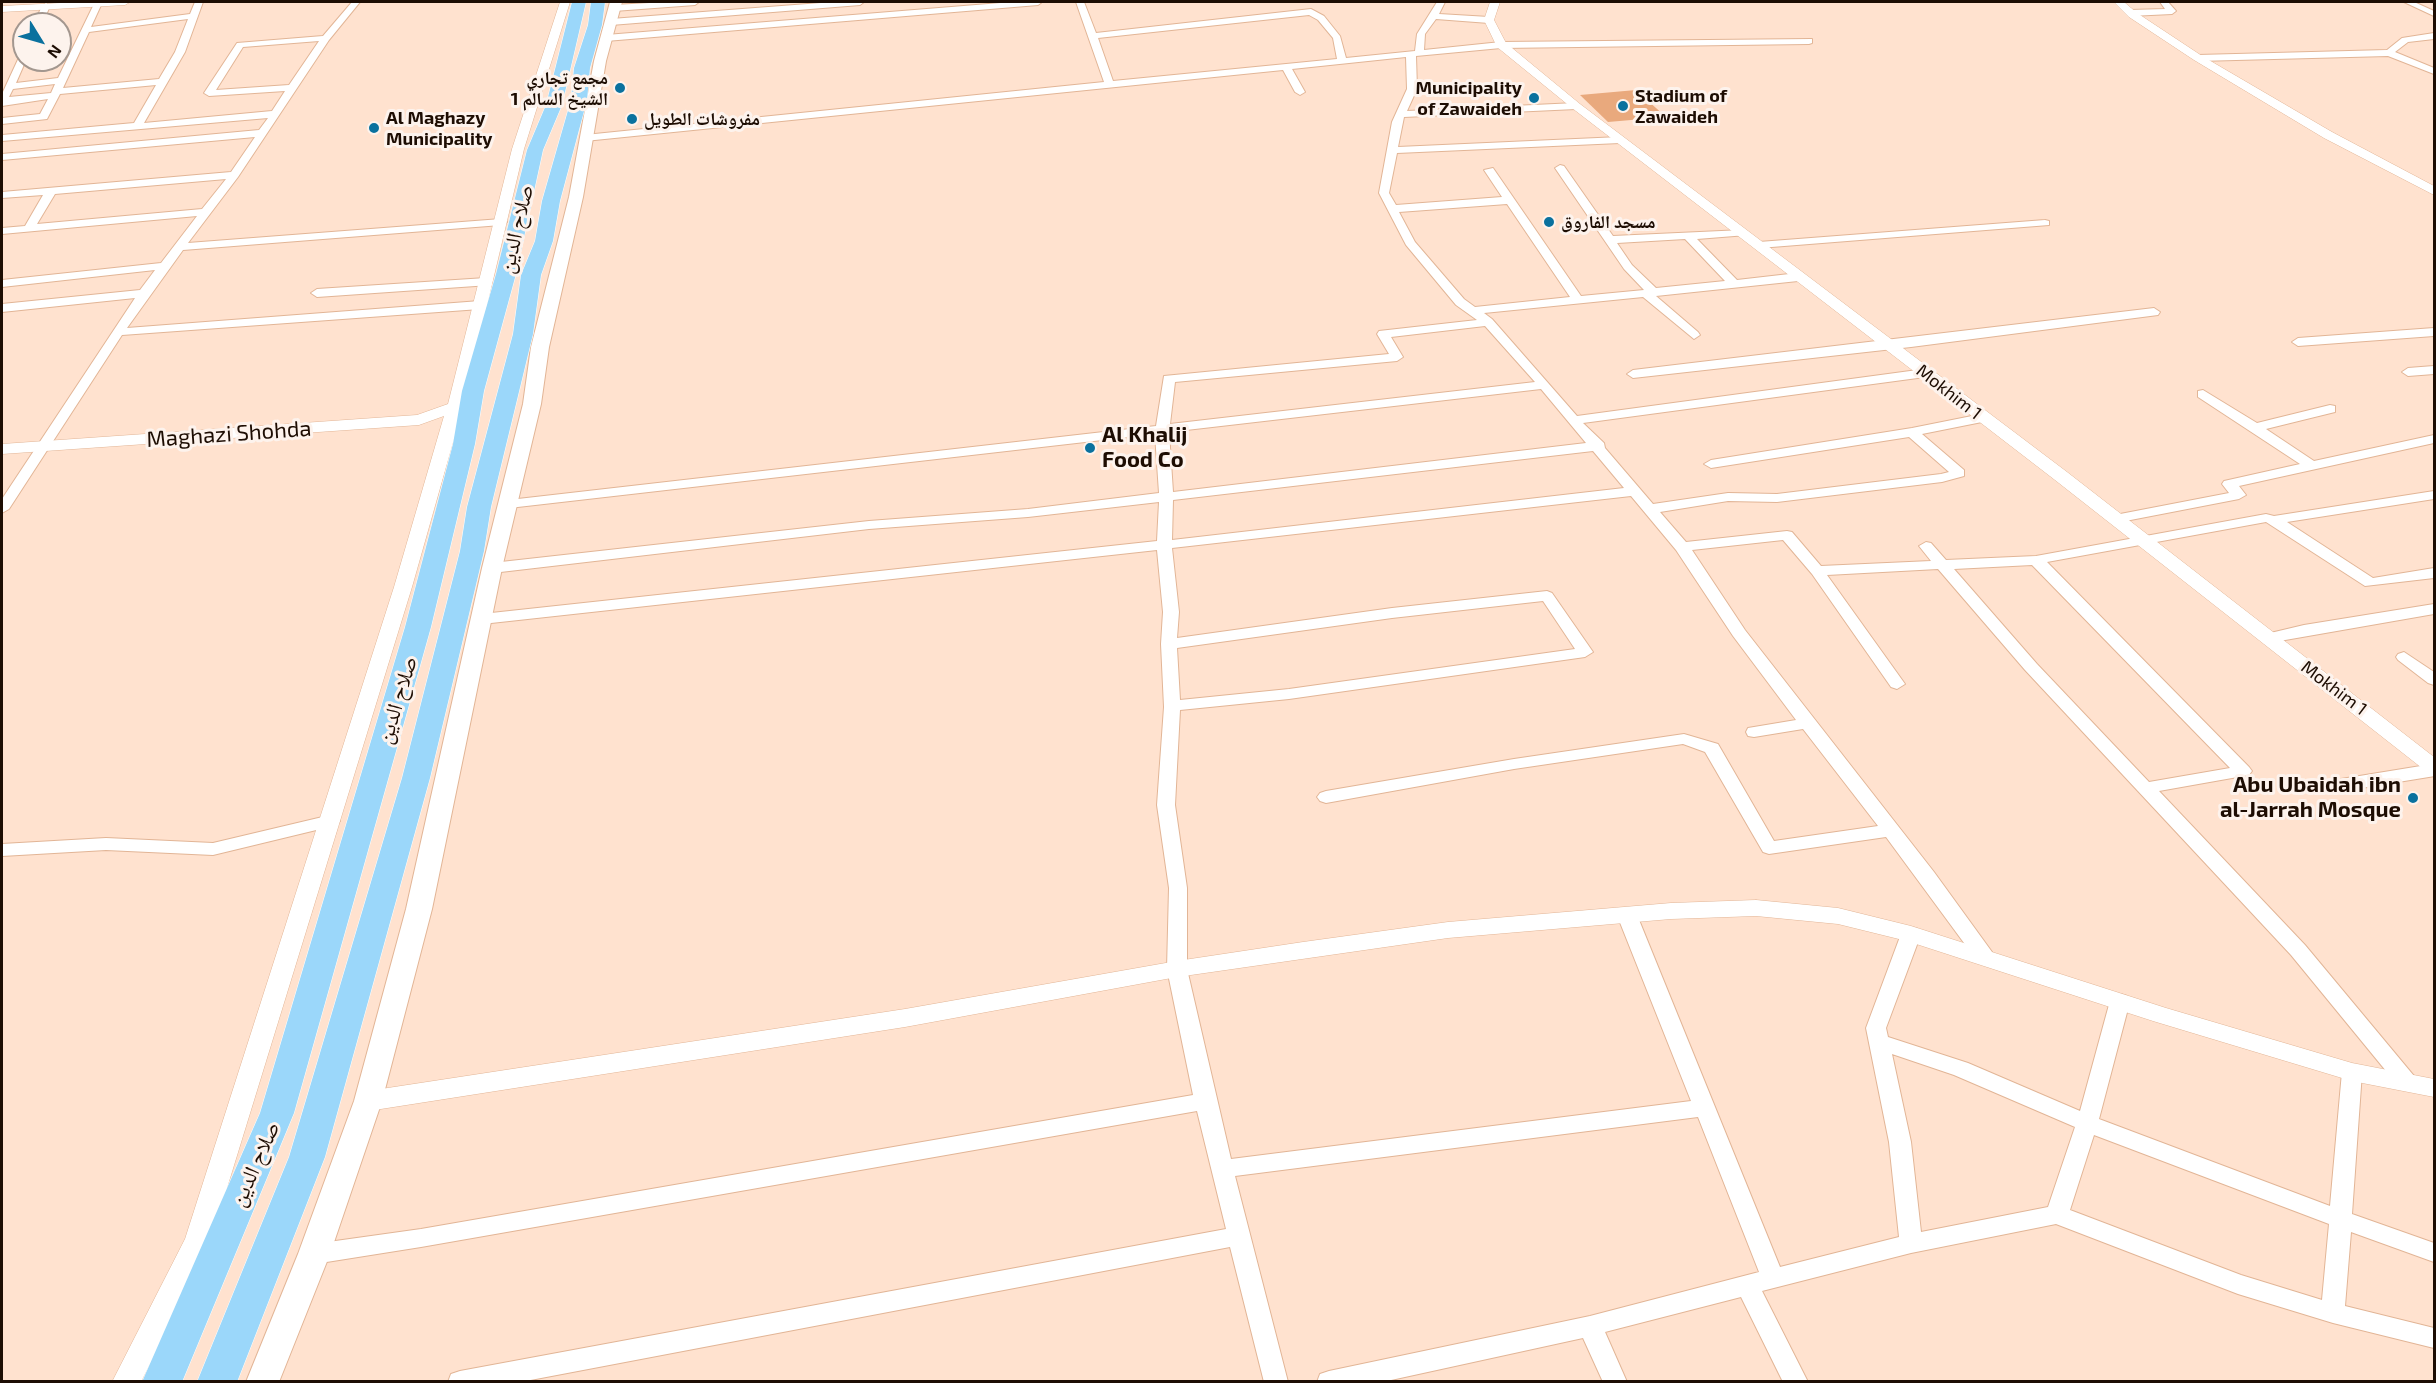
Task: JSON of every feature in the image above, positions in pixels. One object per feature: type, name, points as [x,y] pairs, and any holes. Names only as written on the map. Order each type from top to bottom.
[{"type":"highway","name":"صلاح الدين","points":[[162,1382],[277,1113],[418,627],[464,444],[462,406],[506,274],[535,150],[554,105],[579,2]]},
{"type":"highway","name":"صلاح الدين","points":[[217,1382],[309,1147],[416,778],[472,551],[479,507],[504,403],[524,334],[531,275],[544,241],[552,198],[579,100],[582,68],[595,25],[598,2]]},
{"type":"highway","points":[[582,68],[600,61]]},
{"type":"highway","points":[[552,198],[577,191]]},
{"type":"highway","points":[[506,274],[531,275]]},
{"type":"highway","points":[[462,406],[488,407],[504,403]]},
{"type":"main road","points":[[262,1382],[314,1254],[368,1101],[418,909],[492,568],[532,404],[540,346],[577,191],[600,61],[615,5]]},
{"type":"street","points":[[2,9],[125,2]]},
{"type":"street","points":[[137,126],[180,51],[199,2]]},
{"type":"street","points":[[2,509],[144,293],[234,175],[326,38],[356,2]]},
{"type":"street","points":[[126,1382],[198,1240],[331,821],[447,435],[462,406],[480,304],[518,149],[565,2]]},
{"type":"street","points":[[615,5],[695,2]]},
{"type":"street","points":[[611,22],[860,2]]},
{"type":"street","points":[[606,38],[1038,2]]},
{"type":"street","points":[[1080,2],[1110,85]]},
{"type":"street","points":[[1441,2],[1421,34],[1415,53],[1412,89],[1390,150],[1384,193],[1410,243],[1460,302],[1488,322],[1652,509],[1682,547],[1739,633],[1985,957]]},
{"type":"street","points":[[1433,16],[1489,20],[1495,2]]},
{"type":"street","points":[[2119,2],[2198,58],[2328,135],[2434,191]]},
{"type":"street","points":[[2130,12],[2172,11],[2164,2]]},
{"type":"street","points":[[2408,2],[2434,14]]},
{"type":"street","points":[[2,120],[44,117],[98,3]]},
{"type":"street","points":[[43,12],[46,6]]},
{"type":"street","points":[[1092,36],[1311,12],[1322,18],[1337,38],[1342,60]]},
{"type":"street","points":[[86,30],[134,25],[139,21],[192,16]]},
{"type":"street","name":"Mokhim 1","points":[[1489,20],[1501,45],[1576,106],[2143,540],[2434,768]]},
{"type":"street","points":[[2389,53],[2405,40],[2434,36]]},
{"type":"street","points":[[293,88],[209,93],[240,45],[326,38]]},
{"type":"street","points":[[585,138],[1501,45],[1809,41]]},
{"type":"street","points":[[2198,58],[2389,53],[2434,71]]},
{"type":"street","points":[[1286,66],[1300,92]]},
{"type":"street","points":[[2,102],[16,72]]},
{"type":"street","points":[[10,86],[58,89],[161,82]]},
{"type":"street","points":[[2,102],[58,89]]},
{"type":"street","points":[[1402,114],[1576,106]]},
{"type":"street","points":[[2,138],[275,114]]},
{"type":"street","points":[[2,157],[263,133]]},
{"type":"street","points":[[1390,150],[1620,140]]},
{"type":"street","points":[[1560,168],[1628,267],[1650,293],[1694,335]]},
{"type":"street","points":[[1489,170],[1578,300]]},
{"type":"street","points":[[2,195],[234,175]]},
{"type":"street","points":[[29,228],[51,191]]},
{"type":"street","points":[[1392,209],[1511,200]]},
{"type":"street","points":[[2,231],[205,212]]},
{"type":"street","points":[[178,247],[501,222]]},
{"type":"street","points":[[1759,245],[2045,223]]},
{"type":"street","points":[[1610,240],[1743,233]]},
{"type":"street","points":[[1688,236],[1733,284]]},
{"type":"street","points":[[2,283],[164,266]]},
{"type":"street","points":[[43,303],[58,277]]},
{"type":"street","points":[[1473,311],[1798,277]]},
{"type":"street","points":[[317,293],[486,282]]},
{"type":"street","points":[[2,308],[144,293]]},
{"type":"street","points":[[118,332],[480,304]]},
{"type":"street","points":[[1633,374],[2154,312]]},
{"type":"street","points":[[1276,1382],[1205,1101],[1177,969],[1178,888],[1166,805],[1172,707],[1169,644],[1171,612],[1164,544],[1166,497],[1162,430],[1169,379],[1397,357],[1383,334],[1488,322]]},
{"type":"street","points":[[2298,342],[2434,332]]},
{"type":"street","points":[[2408,372],[2434,370]]},
{"type":"street","points":[[1575,420],[1925,373]]},
{"type":"street","points":[[509,504],[1544,385]]},
{"type":"street","points":[[2203,393],[2311,465]]},
{"type":"street","name":"Maghazi Shohda","points":[[2,457],[39,451],[419,420],[462,406]]},
{"type":"street","points":[[2254,428],[2330,409]]},
{"type":"street","points":[[1711,464],[1912,432],[1982,418]]},
{"type":"street","name":"Maghazi Shohda","points":[[2,449],[39,451],[417,427],[447,435]]},
{"type":"street","points":[[1652,509],[1728,497],[1777,498],[1942,478],[1959,473],[1912,432]]},
{"type":"street","points":[[2115,519],[2239,495],[2229,484],[2434,439]]},
{"type":"street","points":[[492,568],[869,525],[1028,513],[1599,446]]},
{"type":"street","points":[[482,619],[1637,491]]},
{"type":"street","points":[[2274,520],[2434,495]]},
{"type":"street","points":[[1817,571],[2036,560],[2266,518],[2274,520],[2370,583],[2434,573]]},
{"type":"street","points":[[1682,547],[1787,535],[1817,571],[1897,684]]},
{"type":"street","points":[[1926,546],[2031,667],[2298,950],[2407,1082]]},
{"type":"street","points":[[2036,560],[2243,771],[2146,788]]},
{"type":"street","points":[[1169,644],[1392,613],[1547,596],[1586,652],[1290,694],[1195,702],[1172,707]]},
{"type":"street","points":[[2268,638],[2434,609]]},
{"type":"street","points":[[2404,657],[2434,680]]},
{"type":"street","points":[[1754,732],[1807,723]]},
{"type":"street","points":[[1326,797],[1514,764],[1684,739],[1712,748],[1769,848],[1890,830]]},
{"type":"street","points":[[2342,785],[2434,768]]},
{"type":"street","points":[[2,850],[106,844],[213,849],[331,821]]},
{"type":"street","points":[[368,1101],[905,1018],[1177,969],[1448,930],[1627,915],[1756,908],[1838,916],[1911,934],[2352,1072],[2434,1089]]},
{"type":"street","points":[[1627,915],[1773,1278]]},
{"type":"street","points":[[1911,934],[1876,1028],[1900,1142],[1911,1243]]},
{"type":"street","points":[[2057,1215],[2087,1123],[2120,1001]]},
{"type":"street","points":[[1880,1042],[1961,1069],[2087,1123],[2434,1253]]},
{"type":"street","points":[[2333,1313],[2352,1072]]},
{"type":"street","points":[[314,1254],[432,1236],[1205,1101]]},
{"type":"street","points":[[1222,1169],[1705,1108]]},
{"type":"street","points":[[1329,1382],[1590,1326],[1911,1243],[2057,1215],[2238,1284],[2333,1313],[2434,1338]]},
{"type":"street","points":[[460,1382],[1239,1236]]},
{"type":"street","points":[[1748,1287],[1796,1382]]},
{"type":"street","points":[[1590,1326],[1615,1382]]},
{"type":"shaded area","name":"Stadium of Zawaideh","points":[[1636,90],[1666,117],[1608,122],[1580,95]]},
{"type":"place","name":"مجمع تجاري الشيخ السالم 1","points":[[620,88]]},
{"type":"place","name":"Municipality of Zawaideh","points":[[1534,98]]},
{"type":"place","name":"Stadium of Zawaideh","points":[[1623,106]]},
{"type":"place","name":"مفروشات الطويل","points":[[632,119]]},
{"type":"place","name":"Al Maghazy Municipality","points":[[374,128]]},
{"type":"place","name":"مسجد الفاروق","points":[[1549,222]]},
{"type":"place","name":"Al Khalij Food Co","points":[[1090,448]]},
{"type":"place","name":"Abu Ubaidah ibn al-Jarrah Mosque","points":[[2413,798]]}]
